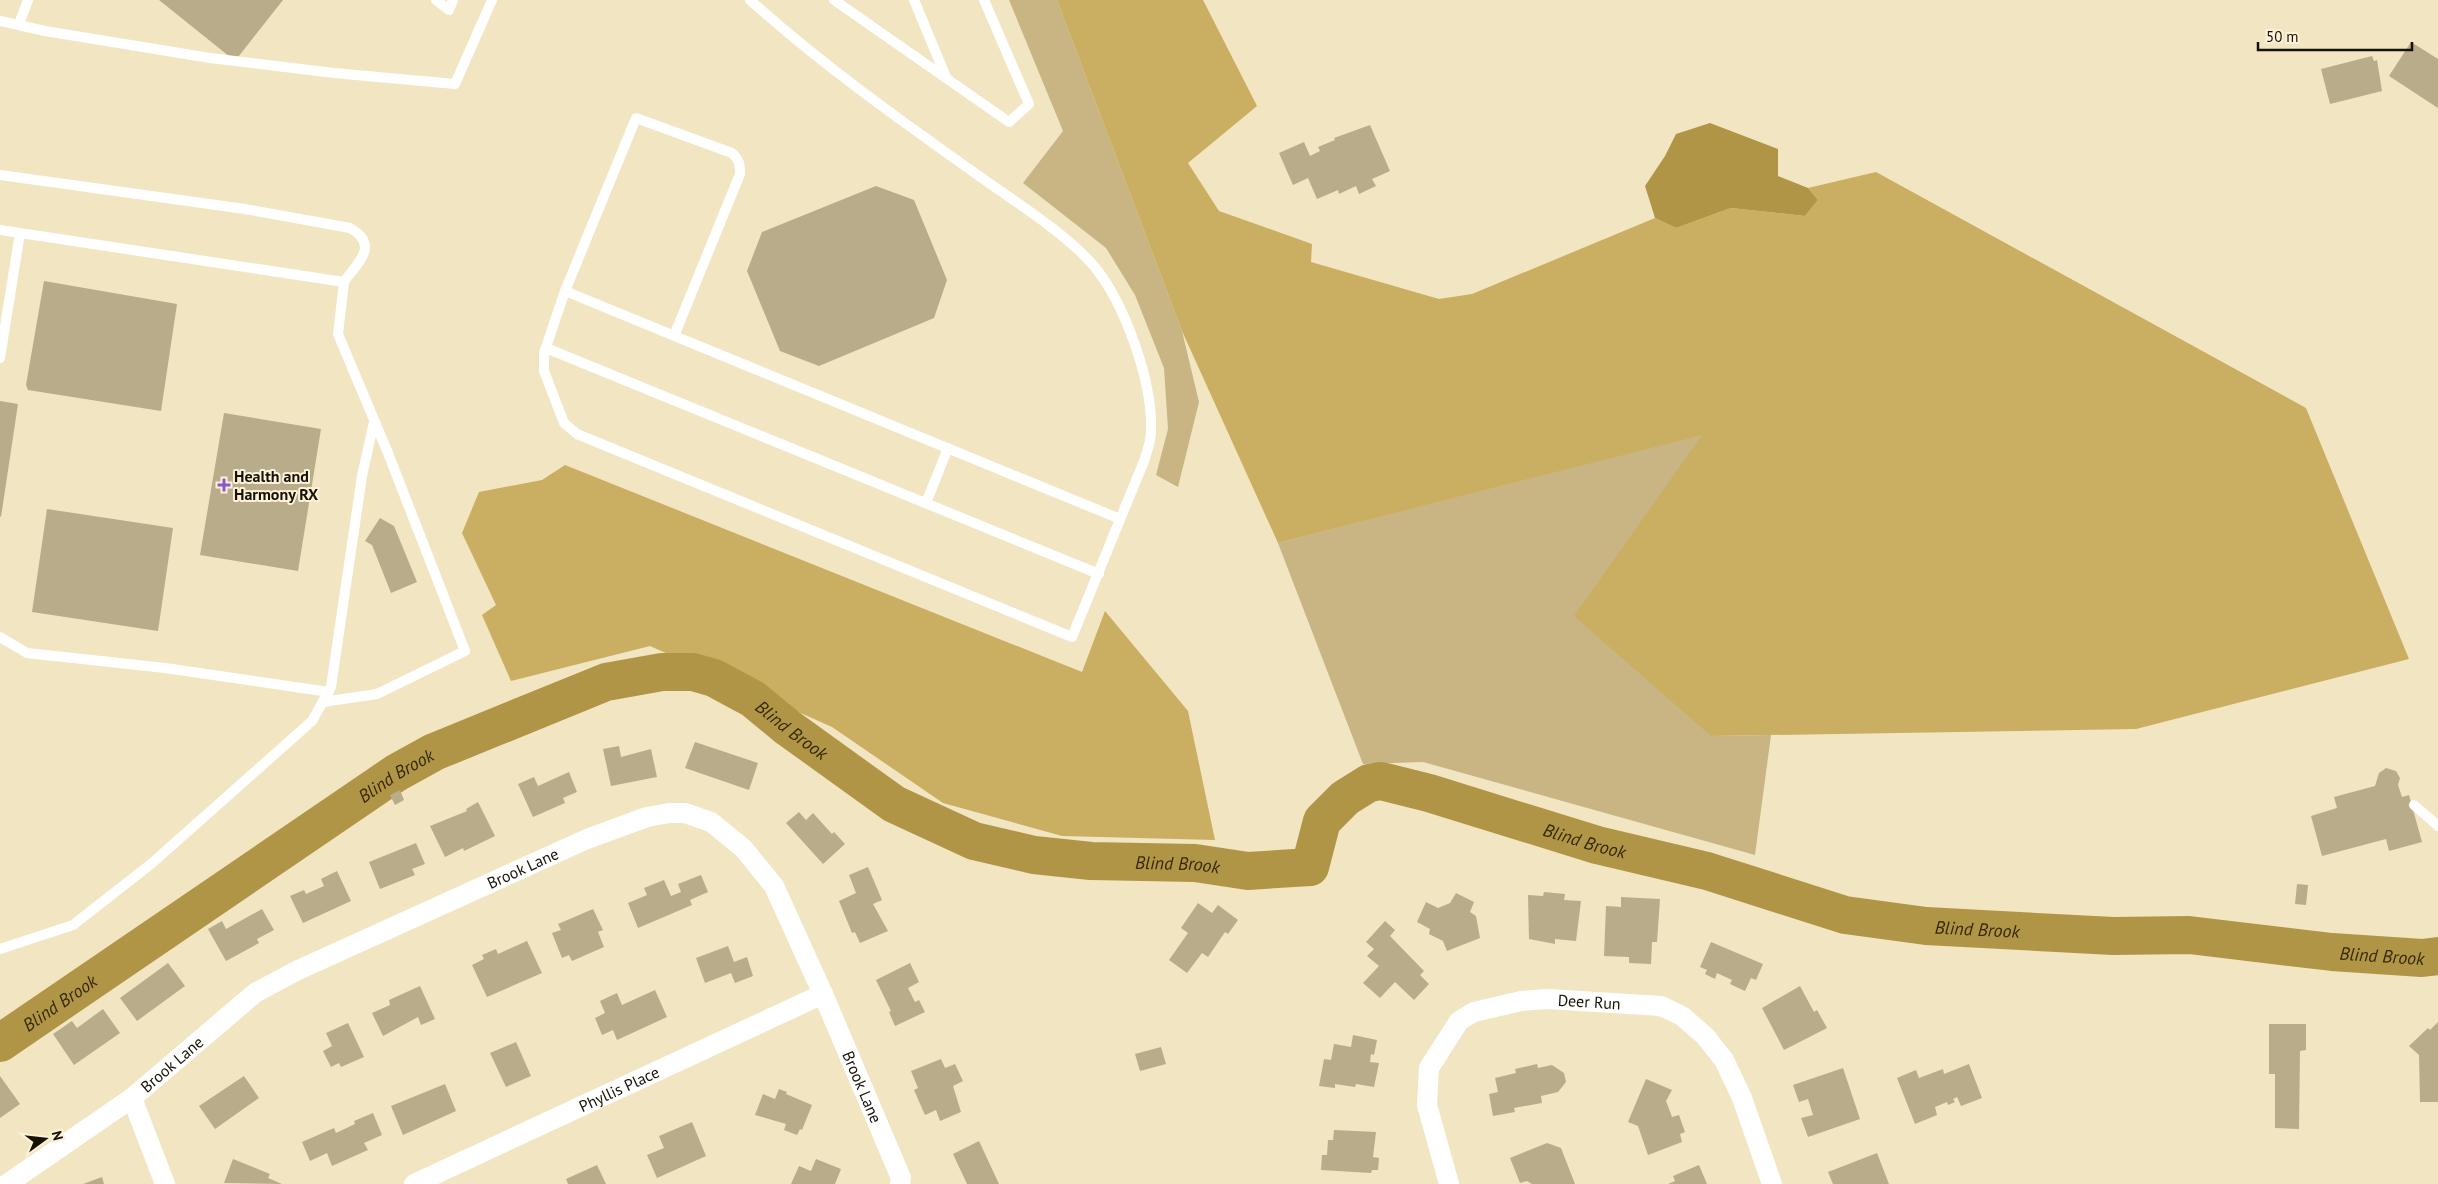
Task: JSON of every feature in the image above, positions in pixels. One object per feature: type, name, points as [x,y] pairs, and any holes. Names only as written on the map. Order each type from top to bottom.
[{"type":"street","name":"Brook Lane","points":[[7,1184],[132,1098],[255,993],[288,975],[588,839],[647,817],[669,813],[684,813],[711,822],[743,848],[774,886],[823,994],[900,1181]]},
{"type":"street","name":"Phyllis Place","points":[[414,1184],[823,994]]},
{"type":"street","name":"Deer Run","points":[[1459,1184],[1447,1175],[1427,1105],[1429,1068],[1458,1020],[1474,1012],[1547,999],[1661,1006],[1682,1016],[1705,1036],[1724,1060],[1742,1098],[1772,1184]]},
{"type":"street","points":[[132,1098],[165,1184]]},
{"type":"lane","points":[[20,24],[28,0]]},
{"type":"lane","points":[[436,0],[449,10],[453,0]]},
{"type":"lane","points":[[0,22],[210,58],[334,73],[455,84],[492,0]]},
{"type":"lane","points":[[674,336],[740,174],[738,159],[732,153],[636,118],[565,291],[546,348],[544,371],[564,423],[577,434],[1072,637],[1144,461],[1151,434],[1150,407],[1126,319],[1110,288],[1092,264],[1053,230],[900,120],[799,44],[750,0]]},
{"type":"lane","points":[[834,0],[1009,122],[1029,104],[984,0]]},
{"type":"lane","points":[[914,0],[947,78]]},
{"type":"lane","points":[[0,175],[245,210],[350,228],[360,234],[366,245],[365,253],[344,282],[338,334],[465,651],[377,694],[323,702]]},
{"type":"lane","points":[[0,230],[344,282]]},
{"type":"lane","points":[[0,358],[20,233]]},
{"type":"lane","points":[[565,291],[1120,519]]},
{"type":"lane","points":[[546,348],[1098,574]]},
{"type":"lane","points":[[0,949],[73,925],[152,864],[312,721],[329,692],[362,476],[374,422]]},
{"type":"lane","points":[[926,503],[948,448]]},
{"type":"lane","points":[[0,636],[27,653],[165,668],[329,692]]},
{"type":"lane","points":[[2414,805],[2438,826]]},
{"type":"shaded area","points":[[1009,0],[1057,0],[1182,331],[1199,402],[1178,487],[1156,475],[1168,429],[1164,368],[1135,295],[1106,248],[1023,183],[1063,131]]},
{"type":"shaded area","points":[[1057,0],[1203,0],[1257,106],[1188,163],[1219,211],[1312,244],[1311,262],[1439,299],[1472,294],[1655,218],[1676,228],[1731,208],[1805,216],[1818,200],[1808,188],[1876,172],[2306,408],[2409,659],[2136,729],[1711,736],[1574,616],[1702,435],[1278,543],[1182,331]]},
{"type":"shaded area","points":[[1710,123],[1778,149],[1778,176],[1808,188],[1818,200],[1805,216],[1731,208],[1676,228],[1655,218],[1645,186],[1665,156],[1676,134]]},
{"type":"shaded area","points":[[1703,434],[1711,736],[1771,735],[1755,855],[1423,762],[1363,764],[1278,543]]},
{"type":"shaded area","points":[[565,465],[1082,672],[1105,611],[1188,711],[1215,840],[1062,836],[943,803],[832,727],[650,646],[511,681],[482,615],[496,605],[462,533],[479,492],[542,480]]},
{"type":"building","points":[[159,0],[283,0],[235,61]]},
{"type":"building","points":[[2411,42],[2438,59],[2438,108],[2389,76]]},
{"type":"building","points":[[2372,56],[2374,61],[2377,60],[2382,91],[2330,104],[2321,69]]},
{"type":"building","points":[[1370,125],[1390,171],[1372,179],[1376,186],[1359,194],[1356,186],[1339,194],[1338,190],[1317,199],[1308,178],[1293,185],[1279,153],[1304,142],[1310,156],[1320,151],[1318,147],[1335,140],[1334,138]]},
{"type":"building","points":[[876,186],[914,200],[947,280],[934,318],[819,366],[780,351],[747,271],[762,232]]},
{"type":"building","points":[[44,281],[177,304],[161,411],[28,390],[26,385]]},
{"type":"building","points":[[0,401],[18,404],[1,517],[0,516]]},
{"type":"building","points":[[224,413],[321,429],[298,571],[200,555]]},
{"type":"building","points":[[47,509],[173,528],[158,631],[32,612]]},
{"type":"building","points":[[380,518],[394,526],[417,582],[391,593],[372,545],[365,541]]},
{"type":"building","points":[[695,742],[758,763],[749,790],[685,768]]},
{"type":"building","points":[[619,746],[621,757],[651,749],[657,777],[611,786],[603,749]]},
{"type":"building","points":[[2386,768],[2396,771],[2400,778],[2398,785],[2402,797],[2409,795],[2422,842],[2389,851],[2386,839],[2322,856],[2311,816],[2337,808],[2334,797],[2375,786],[2379,773]]},
{"type":"building","points":[[569,772],[577,792],[563,798],[565,803],[533,817],[518,784],[534,777],[538,786]]},
{"type":"building","points":[[400,790],[404,800],[395,805],[390,795]]},
{"type":"building","points":[[478,802],[495,836],[464,851],[463,848],[445,857],[430,826],[467,811],[466,809]]},
{"type":"building","points":[[799,812],[806,820],[813,813],[832,834],[834,832],[845,844],[823,864],[786,823]]},
{"type":"building","points":[[416,843],[425,864],[412,869],[415,875],[380,889],[369,862]]},
{"type":"building","points":[[868,867],[882,900],[873,904],[888,931],[860,943],[855,932],[852,933],[839,901],[856,893],[849,875]]},
{"type":"building","points":[[337,871],[351,901],[303,923],[290,896],[304,890],[306,894],[324,886],[321,879]]},
{"type":"building","points":[[701,875],[708,892],[690,900],[692,905],[638,928],[628,903],[647,895],[644,888],[664,880],[671,896],[681,892],[678,884]]},
{"type":"building","points":[[2297,884],[2308,885],[2306,905],[2295,904]]},
{"type":"building","points":[[1544,892],[1565,894],[1564,900],[1581,901],[1576,941],[1555,939],[1555,944],[1529,939],[1528,895],[1543,896]]},
{"type":"building","points":[[1456,893],[1474,902],[1470,912],[1476,916],[1480,938],[1447,951],[1443,941],[1429,934],[1430,929],[1417,922],[1426,902],[1438,908],[1450,903]]},
{"type":"building","points":[[1621,897],[1660,899],[1657,942],[1652,942],[1651,964],[1629,963],[1629,957],[1604,956],[1606,906],[1621,907]]},
{"type":"building","points":[[1198,903],[1212,913],[1218,905],[1238,920],[1228,934],[1225,932],[1208,957],[1202,953],[1187,973],[1169,960],[1188,933],[1181,928]]},
{"type":"building","points":[[262,909],[274,930],[257,939],[259,943],[226,961],[208,929],[222,921],[226,929]]},
{"type":"building","points":[[593,909],[603,930],[598,932],[604,947],[572,961],[569,955],[562,958],[552,933],[561,930],[558,924]]},
{"type":"building","points":[[1385,921],[1395,930],[1390,936],[1424,971],[1420,975],[1429,984],[1414,1000],[1395,982],[1380,998],[1363,983],[1379,966],[1367,956],[1374,949],[1366,942]]},
{"type":"building","points":[[527,941],[542,973],[487,997],[472,965],[484,959],[482,955],[496,949],[498,954]]},
{"type":"building","points":[[1711,942],[1763,964],[1756,980],[1751,978],[1745,991],[1730,984],[1732,980],[1717,973],[1715,979],[1705,974],[1707,970],[1700,967]]},
{"type":"building","points":[[728,946],[734,962],[747,957],[753,976],[735,983],[731,973],[705,983],[696,958]]},
{"type":"building","points":[[168,963],[185,986],[137,1021],[120,998]]},
{"type":"building","points":[[910,963],[919,982],[908,988],[915,1002],[919,1000],[925,1012],[895,1026],[889,1012],[891,1011],[876,980]]},
{"type":"building","points":[[420,986],[435,1019],[421,1025],[418,1017],[383,1036],[372,1013],[390,1005],[389,1000]]},
{"type":"building","points":[[1800,986],[1814,1012],[1817,1010],[1827,1028],[1784,1050],[1762,1008]]},
{"type":"building","points":[[655,990],[667,1017],[617,1040],[613,1030],[602,1035],[595,1018],[605,1013],[600,1001],[617,993],[622,1005]]},
{"type":"building","points":[[103,1009],[120,1033],[74,1065],[53,1034],[72,1021],[77,1028]]},
{"type":"building","points":[[2438,1022],[2438,1102],[2420,1102],[2419,1055],[2409,1046],[2428,1028],[2430,1030]]},
{"type":"building","points":[[348,1023],[364,1057],[341,1067],[339,1063],[331,1067],[323,1051],[332,1046],[326,1033]]},
{"type":"building","points":[[2269,1024],[2306,1024],[2306,1050],[2300,1051],[2299,1129],[2275,1128],[2275,1074],[2269,1074]]},
{"type":"building","points":[[1353,1035],[1377,1040],[1374,1055],[1371,1054],[1370,1062],[1379,1063],[1374,1087],[1356,1084],[1355,1087],[1335,1084],[1335,1088],[1319,1086],[1324,1059],[1331,1060],[1334,1044],[1351,1047]]},
{"type":"building","points":[[516,1042],[531,1076],[506,1087],[490,1053]]},
{"type":"building","points":[[1161,1047],[1166,1064],[1140,1071],[1135,1054]]},
{"type":"building","points":[[941,1059],[945,1068],[955,1064],[963,1081],[953,1086],[961,1112],[940,1121],[936,1110],[925,1115],[914,1090],[918,1088],[911,1071]]},
{"type":"building","points":[[1537,1064],[1538,1068],[1552,1065],[1564,1073],[1566,1082],[1558,1092],[1541,1096],[1542,1103],[1514,1108],[1515,1112],[1493,1116],[1489,1094],[1498,1092],[1495,1078],[1516,1073],[1515,1069]]},
{"type":"building","points":[[1969,1064],[1982,1098],[1961,1106],[1957,1097],[1953,1099],[1955,1102],[1948,1105],[1947,1102],[1935,1107],[1937,1115],[1915,1124],[1897,1078],[1916,1070],[1919,1078],[1943,1069],[1944,1074]]},
{"type":"building","points":[[1843,1068],[1860,1119],[1808,1137],[1801,1118],[1813,1115],[1808,1099],[1799,1102],[1793,1085]]},
{"type":"building","points":[[0,1076],[20,1104],[0,1118]]},
{"type":"building","points":[[244,1076],[259,1098],[215,1129],[199,1106]]},
{"type":"building","points":[[1646,1079],[1672,1090],[1666,1101],[1672,1117],[1679,1115],[1685,1132],[1680,1134],[1682,1142],[1648,1155],[1638,1126],[1628,1122]]},
{"type":"building","points":[[445,1084],[456,1111],[403,1135],[391,1106]]},
{"type":"building","points":[[779,1089],[812,1105],[802,1130],[800,1129],[797,1135],[784,1130],[786,1124],[755,1115],[763,1094],[775,1099]]},
{"type":"building","points":[[373,1113],[382,1135],[364,1143],[368,1150],[332,1166],[327,1153],[310,1161],[302,1142],[334,1128],[336,1133],[355,1124],[354,1121]]},
{"type":"building","points":[[692,1122],[706,1156],[657,1178],[647,1155],[664,1148],[659,1136]]},
{"type":"building","points":[[1334,1130],[1376,1132],[1373,1157],[1379,1158],[1378,1170],[1372,1170],[1371,1173],[1321,1170],[1322,1155],[1327,1155],[1328,1140],[1333,1140]]},
{"type":"building","points":[[979,1141],[999,1184],[967,1184],[953,1154]]},
{"type":"building","points":[[1547,1143],[1561,1148],[1575,1184],[1532,1184],[1527,1181],[1520,1183],[1510,1158]]},
{"type":"building","points":[[1877,1153],[1889,1184],[1833,1184],[1828,1172]]},
{"type":"building","points":[[233,1159],[270,1174],[268,1178],[282,1184],[224,1183]]},
{"type":"building","points":[[816,1159],[841,1169],[835,1184],[791,1184],[799,1166],[811,1171]]},
{"type":"building","points":[[597,1165],[606,1184],[568,1184],[566,1179]]},
{"type":"building","points":[[1699,1165],[1707,1184],[1668,1184],[1675,1181],[1673,1176]]},
{"type":"building","points":[[102,1177],[104,1184],[83,1184]]},
{"type":"waterway","name":"Blind Brook","points":[[0,1043],[396,773],[434,752],[606,682],[662,672],[693,672],[714,678],[753,699],[787,727],[894,804],[974,841],[1034,855],[1091,861],[1195,863],[1248,871],[1310,867],[1322,821],[1345,798],[1369,783],[1381,781],[1429,793],[1597,845],[1707,871],[1845,915],[1926,926],[2113,936],[2189,935],[2332,952],[2422,958],[2438,956]]},
{"type":"place","name":"Health and Harmony RX","points":[[224,485]]}]
